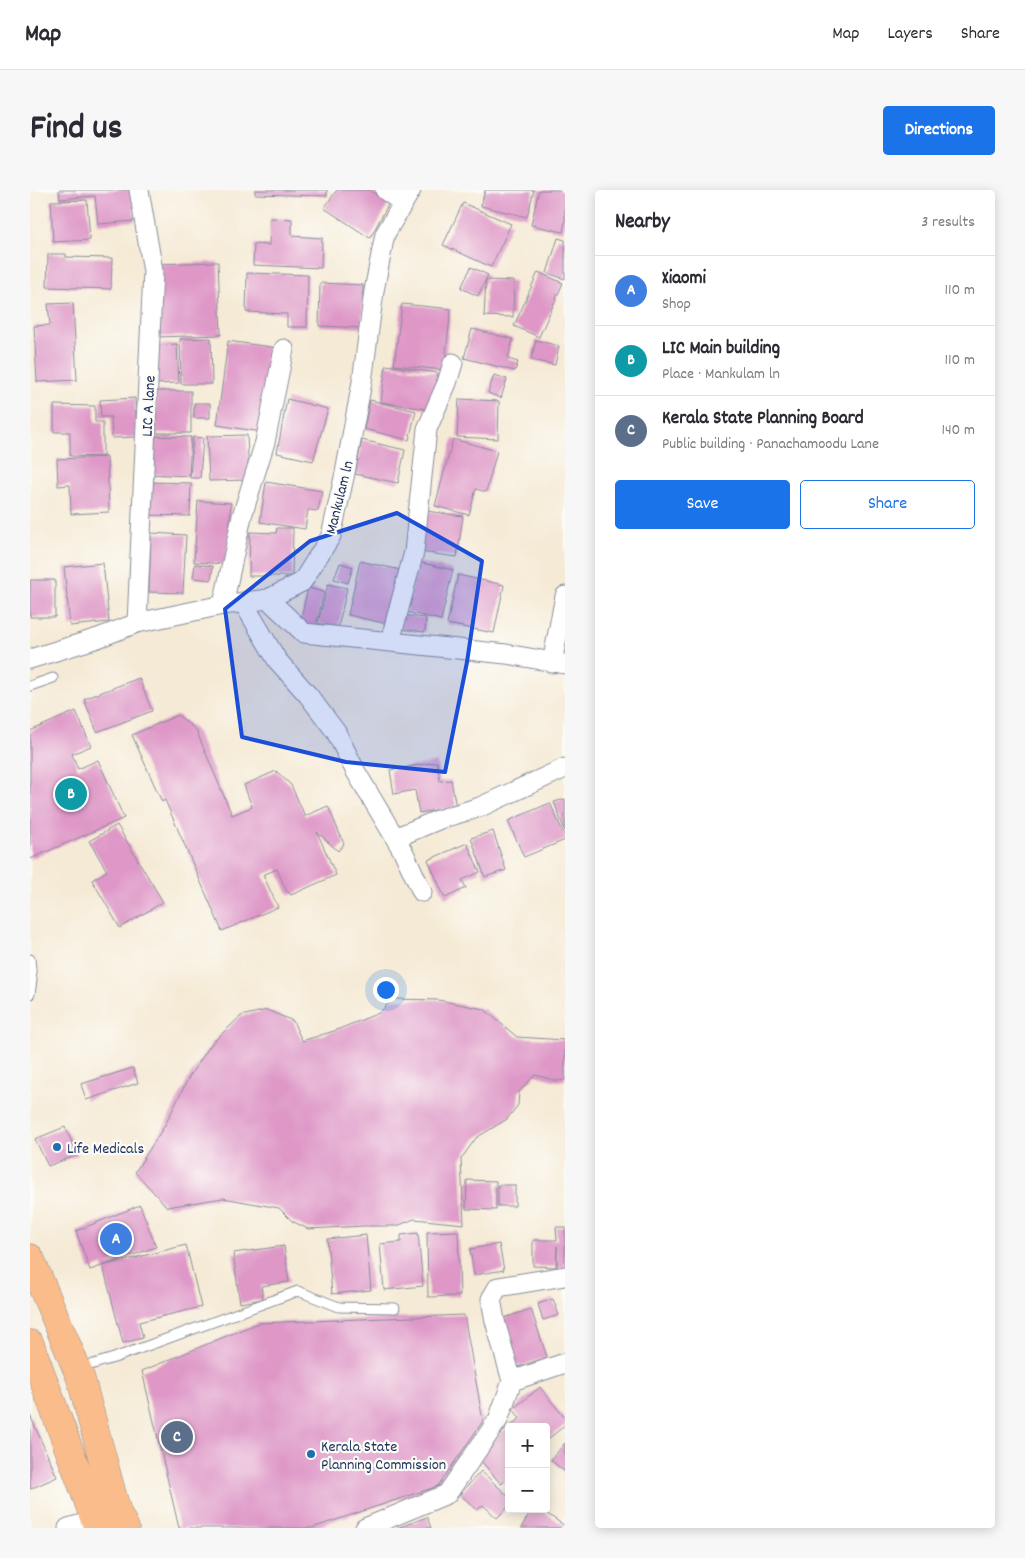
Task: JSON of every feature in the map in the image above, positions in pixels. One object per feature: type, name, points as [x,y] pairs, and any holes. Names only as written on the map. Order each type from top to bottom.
[{"type":"main road","points":[[30,1258],[77,1369],[109,1522]]},
{"type":"main road","points":[[30,1344],[109,1522]]},
{"type":"street","name":"LIC A lane","points":[[136,623],[153,271],[139,190]]},
{"type":"street","points":[[385,190],[407,196]]},
{"type":"street","name":"Mankulam ln","points":[[30,659],[98,638],[136,623],[223,605],[268,599],[302,582],[331,536],[362,382],[374,291],[386,234],[407,196]]},
{"type":"street","points":[[223,605],[242,516],[265,442],[284,349]]},
{"type":"street","points":[[390,642],[414,552],[427,429],[447,383],[453,363]]},
{"type":"street","points":[[268,599],[304,633],[506,654],[558,663],[565,596]]},
{"type":"street","points":[[243,602],[277,660],[336,732],[356,772],[395,838],[422,892]]},
{"type":"street","points":[[395,838],[440,819],[480,807],[565,768]]},
{"type":"street","points":[[365,1528],[447,1494],[498,1420],[512,1381],[494,1320],[491,1300],[498,1287],[565,1276]]},
{"type":"street","points":[[512,1381],[565,1363]]},
{"type":"street","points":[[68,1528],[109,1522]]},
{"type":"lane","points":[[30,686],[53,678]]},
{"type":"lane","points":[[30,959],[32,980],[30,994]]},
{"type":"lane","points":[[77,1369],[114,1358],[298,1291],[339,1308],[395,1308]]},
{"type":"highlighted area","points":[[397,513],[482,561],[467,662],[445,772],[346,762],[242,737],[225,609],[310,541]]},
{"type":"building","points":[[59,190],[132,190],[135,221],[98,224],[95,196],[60,199]]},
{"type":"building","points":[[255,190],[327,190],[327,196],[255,194]]},
{"type":"building","points":[[337,190],[369,190],[389,203],[370,238],[324,208]]},
{"type":"building","points":[[485,190],[534,190],[527,217],[481,206]]},
{"type":"building","points":[[539,190],[565,190],[565,222],[563,232],[531,225]]},
{"type":"building","points":[[87,200],[90,240],[53,242],[51,201]]},
{"type":"building","points":[[463,203],[511,224],[491,267],[443,245]]},
{"type":"building","points":[[270,218],[292,219],[292,236],[322,238],[321,268],[253,265],[254,244],[269,245]]},
{"type":"building","points":[[558,238],[565,240],[565,279],[547,273]]},
{"type":"building","points":[[48,254],[66,254],[66,257],[112,258],[111,289],[47,287]]},
{"type":"building","points":[[218,262],[221,335],[157,337],[154,264]]},
{"type":"building","points":[[471,267],[488,275],[478,296],[461,288]]},
{"type":"building","points":[[538,272],[563,283],[539,337],[514,326]]},
{"type":"building","points":[[247,273],[308,275],[307,327],[287,327],[287,314],[246,312]]},
{"type":"building","points":[[486,280],[514,281],[513,317],[484,316]]},
{"type":"building","points":[[320,283],[363,285],[362,328],[319,326]]},
{"type":"building","points":[[73,303],[77,380],[37,382],[34,326],[50,325],[48,304]]},
{"type":"building","points":[[402,304],[451,309],[444,370],[394,365]]},
{"type":"building","points":[[472,329],[513,339],[508,359],[518,362],[515,371],[464,358]]},
{"type":"building","points":[[211,338],[212,384],[181,384],[180,339]]},
{"type":"building","points":[[536,340],[559,346],[555,365],[531,360]]},
{"type":"building","points":[[228,341],[277,348],[262,432],[217,425]]},
{"type":"building","points":[[177,344],[179,383],[156,384],[154,345]]},
{"type":"building","points":[[386,365],[438,373],[432,410],[381,402]]},
{"type":"building","points":[[494,375],[507,379],[501,398],[488,393]]},
{"type":"building","points":[[156,391],[191,391],[191,433],[157,433]]},
{"type":"building","points":[[135,398],[137,437],[112,438],[111,417],[101,417],[100,400]]},
{"type":"building","points":[[287,399],[328,409],[313,461],[277,453]]},
{"type":"building","points":[[459,399],[499,401],[498,439],[457,437]]},
{"type":"building","points":[[370,400],[416,411],[409,440],[364,429]]},
{"type":"building","points":[[194,403],[210,403],[210,418],[194,418]]},
{"type":"building","points":[[54,405],[95,406],[95,422],[103,422],[103,457],[70,456],[70,432],[54,432]]},
{"type":"building","points":[[247,435],[249,480],[209,481],[207,436]]},
{"type":"building","points":[[149,436],[191,437],[189,476],[148,474]]},
{"type":"building","points":[[193,437],[203,438],[200,478],[190,478]]},
{"type":"building","points":[[453,439],[497,451],[486,492],[476,489],[469,515],[435,506]]},
{"type":"building","points":[[362,440],[405,450],[398,483],[355,474]]},
{"type":"building","points":[[107,457],[109,512],[71,514],[70,485],[58,486],[57,459]]},
{"type":"building","points":[[146,482],[191,483],[190,516],[145,515]]},
{"type":"building","points":[[266,482],[322,491],[318,511],[308,510],[305,529],[260,522]]},
{"type":"building","points":[[198,501],[231,503],[227,564],[194,562]]},
{"type":"building","points":[[426,511],[463,516],[457,557],[420,552]]},
{"type":"building","points":[[277,528],[293,528],[292,576],[249,576],[250,532],[276,533]]},
{"type":"building","points":[[151,533],[186,535],[183,593],[149,592]]},
{"type":"building","points":[[360,561],[405,571],[392,625],[348,615]]},
{"type":"building","points":[[418,562],[453,570],[441,620],[406,612]]},
{"type":"building","points":[[103,563],[109,622],[70,626],[64,567]]},
{"type":"building","points":[[340,563],[353,567],[348,583],[334,579]]},
{"type":"building","points":[[195,564],[213,566],[211,580],[193,578]]},
{"type":"building","points":[[458,575],[504,585],[494,633],[447,624]]},
{"type":"building","points":[[30,580],[55,580],[55,617],[30,617]]},
{"type":"building","points":[[328,584],[347,588],[338,628],[318,623]]},
{"type":"building","points":[[308,588],[324,592],[315,630],[299,626]]},
{"type":"building","points":[[402,615],[426,618],[425,632],[400,629]]},
{"type":"building","points":[[139,678],[152,711],[97,732],[84,699]]},
{"type":"building","points":[[76,711],[91,746],[72,754],[78,769],[98,760],[124,818],[30,859],[30,731]]},
{"type":"building","points":[[178,715],[196,730],[232,815],[252,807],[244,785],[276,771],[291,785],[305,816],[328,806],[344,844],[338,851],[317,832],[336,875],[291,895],[286,890],[277,869],[263,875],[278,907],[222,931],[165,800],[162,802],[132,735]]},
{"type":"building","points":[[437,762],[440,781],[451,780],[456,807],[419,813],[415,790],[394,794],[390,770]]},
{"type":"building","points":[[565,799],[565,831],[554,802]]},
{"type":"building","points":[[550,803],[565,836],[565,840],[524,857],[508,821]]},
{"type":"building","points":[[117,825],[163,902],[120,928],[92,880],[107,871],[89,841]]},
{"type":"building","points":[[493,831],[506,870],[485,877],[471,838]]},
{"type":"building","points":[[467,843],[480,872],[462,880],[466,888],[445,898],[428,860]]},
{"type":"building","points":[[393,999],[438,1000],[484,1009],[517,1037],[565,1040],[565,1080],[557,1081],[535,1075],[519,1092],[518,1105],[507,1119],[476,1138],[461,1159],[464,1224],[414,1219],[397,1226],[308,1229],[292,1221],[279,1208],[223,1198],[167,1207],[135,1172],[165,1125],[189,1077],[212,1043],[241,1016],[267,1010],[293,1021],[302,1041],[334,1031],[379,1013]]},
{"type":"building","points":[[133,1068],[138,1083],[86,1100],[81,1084]]},
{"type":"building","name":"Life Medicals","points":[[65,1127],[78,1155],[48,1166],[35,1139]]},
{"type":"building","points":[[467,1180],[496,1181],[496,1210],[466,1209]]},
{"type":"building","points":[[498,1185],[515,1185],[515,1206],[498,1206]]},
{"type":"building","points":[[140,1205],[156,1247],[90,1270],[76,1231]]},
{"type":"building","points":[[556,1227],[565,1227],[565,1268],[557,1268],[557,1246],[556,1267],[533,1266],[533,1240],[557,1240]]},
{"type":"building","points":[[458,1231],[460,1296],[428,1297],[427,1232]]},
{"type":"building","points":[[418,1233],[423,1286],[384,1290],[380,1244],[401,1242],[401,1235]]},
{"type":"building","points":[[366,1235],[371,1290],[332,1294],[327,1239]]},
{"type":"building","points":[[499,1244],[504,1270],[474,1275],[470,1249]]},
{"type":"building","points":[[186,1245],[201,1307],[139,1322],[143,1338],[123,1343],[103,1266]]},
{"type":"building","points":[[284,1246],[289,1282],[261,1286],[263,1299],[240,1303],[233,1253]]},
{"type":"building","points":[[553,1299],[559,1315],[543,1320],[538,1304]]},
{"type":"building","points":[[531,1309],[547,1357],[518,1367],[501,1319]]},
{"type":"building","name":"Kerala State Planning Commission","points":[[464,1315],[483,1421],[438,1486],[312,1528],[179,1528],[142,1371],[258,1323]]},
{"type":"building","points":[[540,1387],[565,1418],[565,1425],[550,1438],[550,1423],[514,1423],[520,1418],[513,1409]]},
{"type":"building","points":[[30,1415],[57,1477],[30,1489]]},
{"type":"building","points":[[505,1430],[505,1481],[501,1484],[475,1454]]},
{"type":"building","points":[[565,1443],[565,1472],[551,1460]]},
{"type":"building","points":[[481,1471],[505,1493],[505,1510],[497,1518],[483,1505],[477,1510],[460,1494]]},
{"type":"building","points":[[530,1513],[546,1513],[565,1526],[565,1528],[521,1528]]},
{"type":"building","points":[[427,1517],[431,1528],[397,1528]]},
{"type":"place","name":"LIC Main building","points":[[71,794]]},
{"type":"place","name":"Life Medicals","points":[[57,1147]]},
{"type":"place","name":"Xiaomi","points":[[116,1239]]},
{"type":"place","name":"Kerala State Planning Board","points":[[177,1437]]},
{"type":"place","name":"Kerala State Planning Commission","points":[[311,1454]]}]
